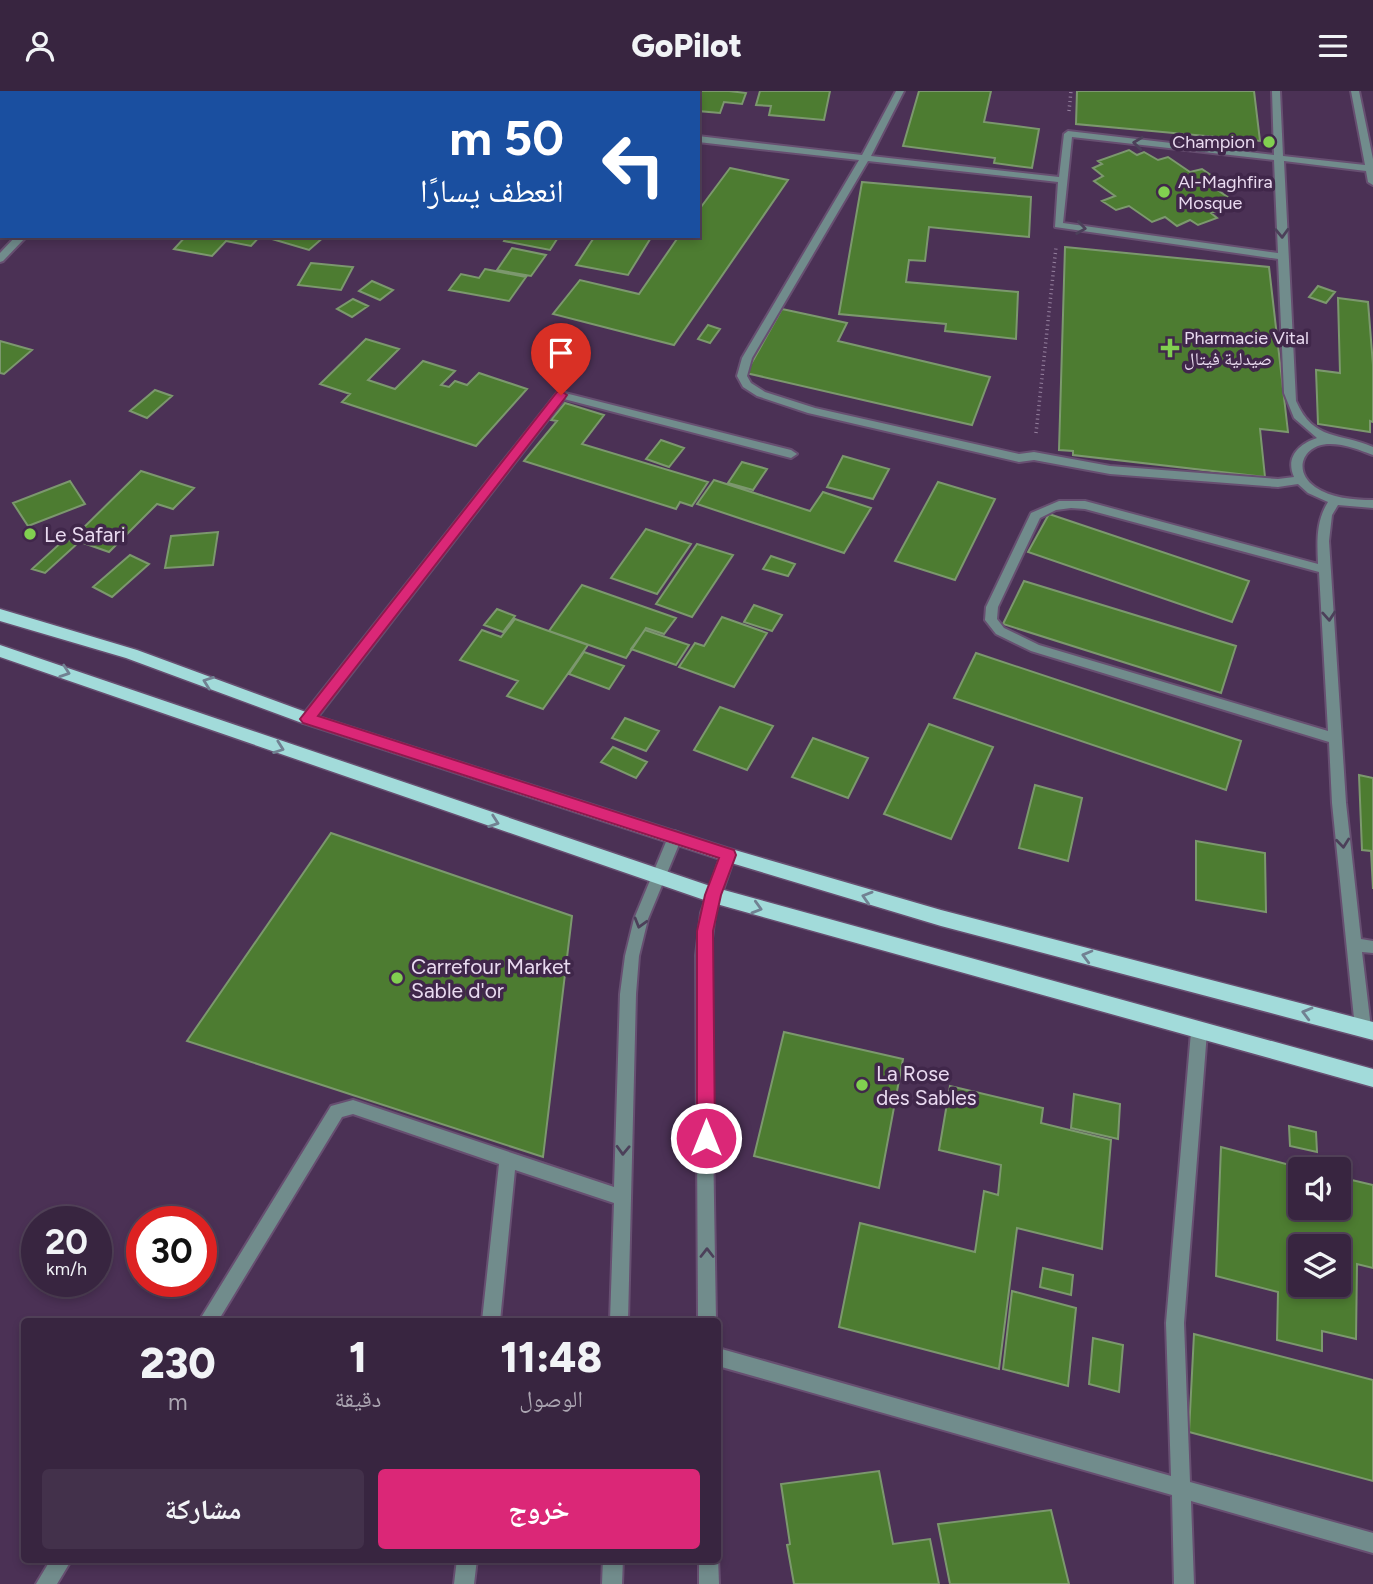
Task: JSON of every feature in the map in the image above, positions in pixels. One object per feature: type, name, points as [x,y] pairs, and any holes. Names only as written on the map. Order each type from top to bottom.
[{"type":"main road","points":[[0,615],[131,654],[308,719],[728,855],[941,918],[1368,1029]]},
{"type":"main road","points":[[0,651],[658,878],[1199,1031],[1373,1077]]},
{"type":"street","points":[[900,91],[866,156],[747,358],[742,376],[747,385],[761,394],[812,411],[1019,458],[1034,456],[1111,470],[1278,482],[1302,479]]},
{"type":"street","points":[[1276,91],[1291,404],[1308,426],[1329,440]]},
{"type":"street","points":[[1355,91],[1373,182]]},
{"type":"street","points":[[1283,257],[1058,225],[1068,134],[1372,168]]},
{"type":"street","points":[[700,139],[1063,180]]},
{"type":"street","points":[[0,259],[20,238]]},
{"type":"street","points":[[308,719],[561,395],[791,454]]},
{"type":"street","points":[[1373,451],[1348,442],[1329,440],[1314,443],[1303,449],[1297,458],[1296,468],[1310,488],[1334,501],[1354,505],[1373,504]]},
{"type":"street","points":[[1334,501],[1326,515],[1323,541],[1339,803],[1354,944],[1368,1029]]},
{"type":"street","points":[[1326,570],[1085,505],[1064,503],[1047,507],[1035,516],[992,607],[991,620],[1000,631],[1035,648],[1336,739]]},
{"type":"street","points":[[619,1318],[628,994],[632,955],[641,919],[675,837]]},
{"type":"street","points":[[707,1318],[705,931],[713,895],[728,855]]},
{"type":"street","points":[[1354,944],[1373,947]]},
{"type":"street","points":[[1184,1584],[1175,1323],[1199,1031]]},
{"type":"street","points":[[210,1318],[337,1111],[353,1107],[622,1198]]},
{"type":"street","points":[[491,1318],[508,1159]]},
{"type":"street","points":[[721,1358],[1373,1542]]},
{"type":"street","points":[[46,1584],[59,1563]]},
{"type":"street","points":[[464,1584],[467,1563]]},
{"type":"street","points":[[612,1563],[612,1584]]},
{"type":"street","points":[[709,1563],[709,1584]]},
{"type":"path","points":[[1034,456],[1058,225]]},
{"type":"building","points":[[700,91],[746,93],[742,104],[724,102],[720,113],[700,111]]},
{"type":"building","points":[[760,91],[830,91],[824,120],[769,115],[771,106],[756,105]]},
{"type":"building","points":[[919,91],[991,91],[984,122],[1039,129],[1032,168],[994,163],[995,158],[903,146]]},
{"type":"building","points":[[1077,91],[1254,91],[1260,141],[1076,124]]},
{"type":"building","points":[[1129,150],[1137,155],[1144,152],[1158,160],[1168,157],[1190,172],[1202,169],[1215,178],[1205,181],[1236,203],[1211,213],[1217,218],[1198,225],[1190,220],[1177,226],[1165,217],[1152,222],[1129,206],[1116,210],[1102,201],[1115,196],[1094,181],[1103,176],[1093,168],[1102,164],[1098,161]]},
{"type":"building","points":[[730,168],[788,180],[674,345],[553,314],[580,280],[639,294],[678,238],[700,238],[700,208]]},
{"type":"building","points":[[862,182],[1031,197],[1029,237],[929,227],[925,261],[909,260],[906,282],[1018,292],[1016,339],[945,331],[946,324],[839,314]]},
{"type":"building","points":[[184,238],[258,238],[251,246],[226,241],[212,256],[174,249]]},
{"type":"building","points":[[273,238],[323,238],[309,250]]},
{"type":"building","points":[[506,238],[558,238],[550,250],[504,241]]},
{"type":"building","points":[[594,238],[651,238],[628,275],[576,265]]},
{"type":"building","name":"Pharmacie Vital صيدلية فيتال","points":[[1065,247],[1269,267],[1288,432],[1260,429],[1265,477],[1073,455],[1073,451],[1059,450]]},
{"type":"building","points":[[512,248],[546,255],[531,276],[497,270]]},
{"type":"building","points":[[311,263],[353,267],[341,290],[298,285]]},
{"type":"building","points":[[485,269],[526,277],[509,301],[449,290],[461,274],[479,278]]},
{"type":"building","points":[[372,281],[393,290],[380,300],[359,291]]},
{"type":"building","points":[[1318,286],[1335,292],[1326,303],[1309,297]]},
{"type":"building","points":[[1338,298],[1368,302],[1373,365],[1373,422],[1370,421],[1370,432],[1318,424],[1316,370],[1340,373]]},
{"type":"building","points":[[353,299],[368,306],[352,317],[337,309]]},
{"type":"building","points":[[782,309],[847,323],[838,341],[990,377],[972,425],[746,373]]},
{"type":"building","points":[[708,325],[720,329],[710,343],[698,339]]},
{"type":"building","points":[[366,339],[399,349],[368,380],[395,389],[423,361],[455,371],[441,385],[449,387],[455,381],[467,385],[479,373],[527,389],[476,446],[342,402],[350,394],[320,384]]},
{"type":"building","points":[[0,341],[32,350],[4,374],[0,373]]},
{"type":"building","points":[[155,390],[172,396],[147,418],[130,411]]},
{"type":"building","points":[[565,403],[604,415],[582,444],[708,482],[692,506],[680,502],[676,509],[524,461],[557,421],[551,420]]},
{"type":"building","points":[[661,440],[684,448],[669,467],[646,459]]},
{"type":"building","points":[[843,456],[889,469],[873,499],[827,487]]},
{"type":"building","points":[[742,462],[767,469],[753,490],[728,483]]},
{"type":"building","points":[[141,471],[194,488],[173,509],[157,504],[109,552],[72,539]]},
{"type":"building","points":[[714,480],[810,511],[823,492],[871,508],[844,553],[697,504]]},
{"type":"building","points":[[70,481],[85,504],[28,526],[13,503]]},
{"type":"building","points":[[938,482],[995,499],[955,580],[895,561]]},
{"type":"building","points":[[1049,514],[1249,581],[1232,622],[1028,552]]},
{"type":"building","points":[[646,529],[691,544],[657,594],[611,578]]},
{"type":"building","points":[[218,532],[213,565],[165,568],[171,536]]},
{"type":"building","points":[[65,539],[78,543],[45,573],[32,569]]},
{"type":"building","points":[[697,544],[733,555],[692,617],[656,604]]},
{"type":"building","points":[[130,555],[149,564],[112,597],[93,587]]},
{"type":"building","points":[[771,556],[795,564],[788,576],[763,569]]},
{"type":"building","points":[[1024,581],[1236,646],[1221,693],[1003,624]]},
{"type":"building","points":[[582,585],[676,618],[664,634],[646,628],[626,658],[549,631]]},
{"type":"building","points":[[754,605],[782,615],[772,631],[744,622]]},
{"type":"building","points":[[497,609],[515,616],[503,632],[484,625]]},
{"type":"building","points":[[722,617],[767,633],[734,687],[679,667],[695,643],[704,646]]},
{"type":"building","points":[[515,619],[588,645],[543,709],[507,696],[518,681],[460,660],[482,630],[501,637]]},
{"type":"building","points":[[645,630],[689,645],[676,665],[631,649]]},
{"type":"building","points":[[584,652],[624,666],[609,689],[569,674]]},
{"type":"building","points":[[976,653],[1241,741],[1226,790],[954,698]]},
{"type":"building","points":[[720,707],[773,726],[747,770],[694,750]]},
{"type":"building","points":[[625,718],[659,731],[646,751],[612,738]]},
{"type":"building","points":[[929,724],[993,747],[951,839],[884,814]]},
{"type":"building","points":[[813,738],[868,758],[848,798],[792,777]]},
{"type":"building","points":[[613,747],[647,762],[636,778],[601,762]]},
{"type":"building","points":[[1359,775],[1373,778],[1373,889],[1371,851],[1362,850]]},
{"type":"building","points":[[1035,785],[1082,798],[1068,861],[1019,848]]},
{"type":"building","name":"Carrefour Market Sable d'or","points":[[331,833],[572,916],[543,1157],[187,1041]]},
{"type":"building","points":[[1196,841],[1265,853],[1266,912],[1196,900]]},
{"type":"building","points":[[784,1032],[903,1059],[879,1188],[754,1156]]},
{"type":"building","points":[[950,1086],[1043,1108],[1041,1123],[1111,1140],[1102,1249],[1017,1228],[999,1369],[839,1327],[860,1223],[975,1252],[984,1191],[998,1195],[1001,1165],[939,1150]]},
{"type":"building","points":[[1074,1094],[1120,1104],[1118,1139],[1071,1128]]},
{"type":"building","points":[[1289,1126],[1316,1132],[1317,1152],[1290,1146]]},
{"type":"building","points":[[1221,1147],[1288,1165],[1288,1220],[1351,1220],[1351,1180],[1373,1185],[1373,1268],[1357,1264],[1356,1339],[1322,1331],[1322,1351],[1277,1340],[1278,1292],[1216,1276]]},
{"type":"building","points":[[1043,1268],[1073,1275],[1071,1295],[1040,1287]]},
{"type":"building","points":[[1012,1291],[1076,1308],[1068,1386],[1003,1369]]},
{"type":"building","points":[[1194,1334],[1373,1380],[1373,1481],[1189,1432]]},
{"type":"building","points":[[1093,1338],[1123,1345],[1119,1392],[1089,1384]]},
{"type":"building","points":[[879,1471],[893,1544],[930,1539],[939,1584],[794,1584],[781,1484]]},
{"type":"building","points":[[1051,1510],[1069,1584],[950,1584],[938,1524]]},
{"type":"place","name":"Champion","points":[[1269,142]]},
{"type":"place","name":"Al-Maghfira Mosque","points":[[1164,192]]},
{"type":"place","name":"Pharmacie Vital صيدلية فيتال","points":[[1170,348]]},
{"type":"place","name":"Le Safari","points":[[30,534]]},
{"type":"place","name":"Carrefour Market Sable d'or","points":[[397,978]]},
{"type":"place","name":"La Rose des Sables","points":[[862,1085]]},
{"type":"route","points":[[561,395],[308,719],[728,855],[713,895],[705,931],[706,1138]]}]
